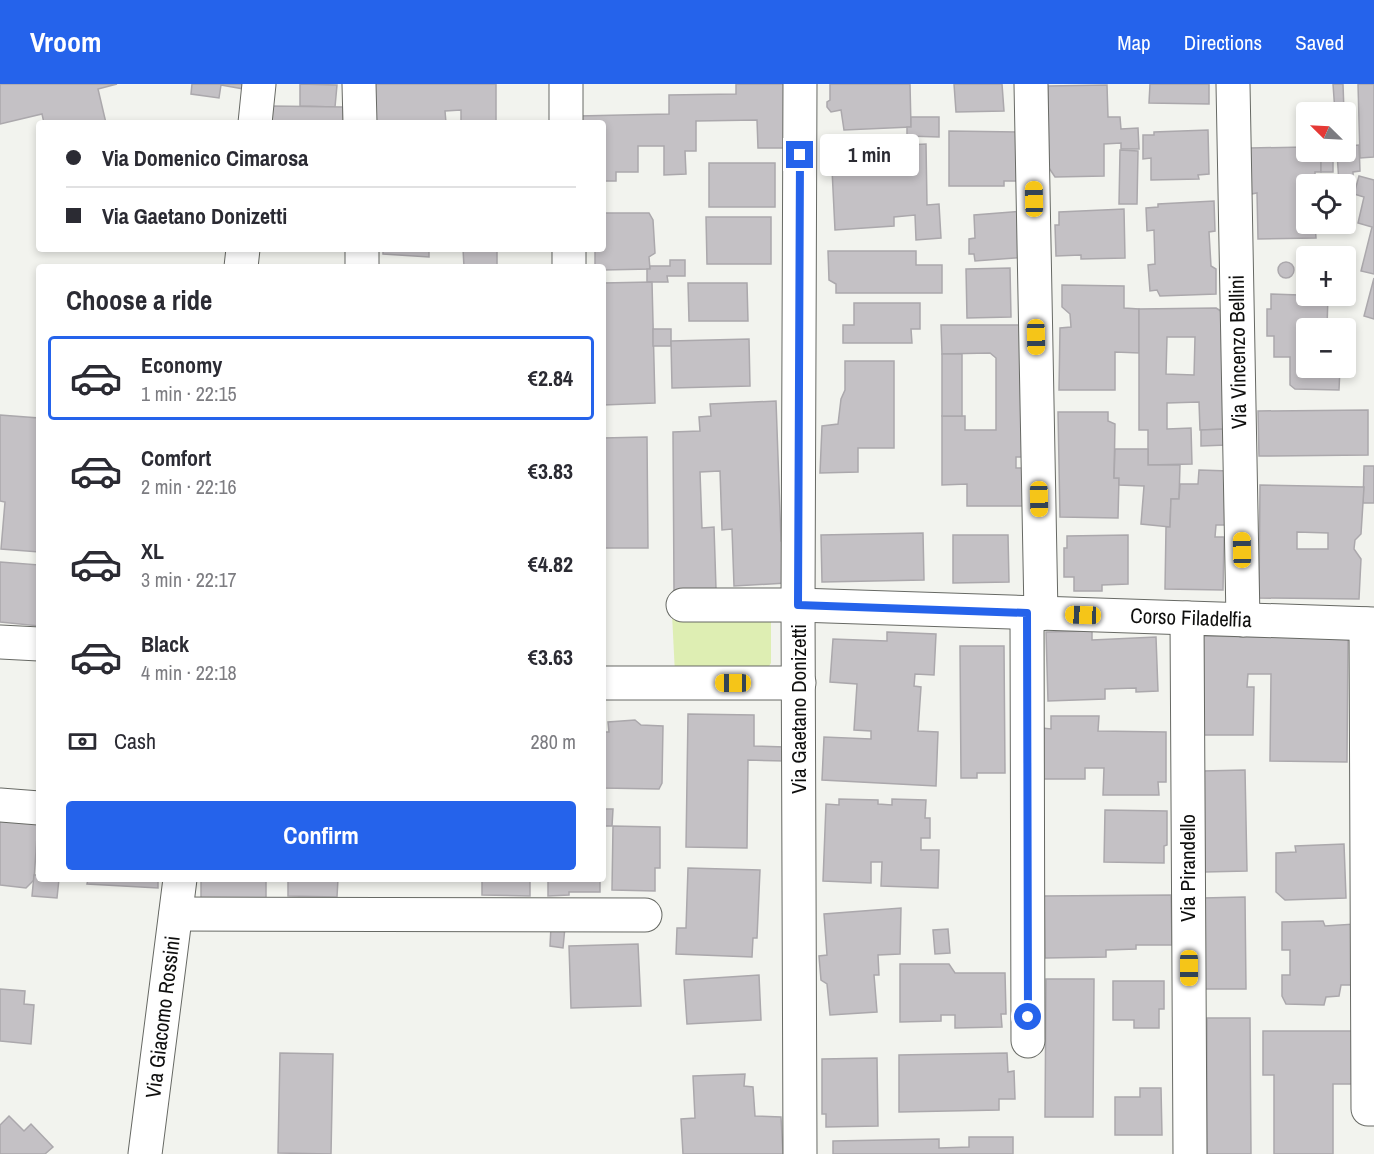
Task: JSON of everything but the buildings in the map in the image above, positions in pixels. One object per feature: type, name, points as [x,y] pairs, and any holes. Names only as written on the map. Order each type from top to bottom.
[{"type":"street","points":[[255,120],[259,84]]},
{"type":"street","points":[[359,84],[360,120]]},
{"type":"street","points":[[566,84],[566,120]]},
{"type":"street","name":"Via Gaetano Donizetti","points":[[800,84],[798,605],[800,1154]]},
{"type":"street","points":[[1028,1041],[1034,613],[1031,84]]},
{"type":"street","name":"Via Vincenzo Bellini","points":[[1233,84],[1243,620]]},
{"type":"street","name":"Corso Filadelfia","points":[[683,605],[798,605],[1370,624]]},
{"type":"street","name":"Via Pirandello","points":[[1187,618],[1190,1154]]},
{"type":"street","points":[[1370,624],[1371,1109]]},
{"type":"street","points":[[0,642],[36,644]]},
{"type":"street","points":[[606,683],[799,683]]},
{"type":"street","points":[[0,805],[36,808]]},
{"type":"street","name":"Via Giacomo Rossini","points":[[146,1154],[180,882]]},
{"type":"street","points":[[176,914],[645,915]]},
{"type":"green space","points":[[672,614],[771,621],[771,663],[766,671],[675,674]]},
{"type":"route","points":[[800,155],[798,605],[1027,613],[1028,1017]]}]
